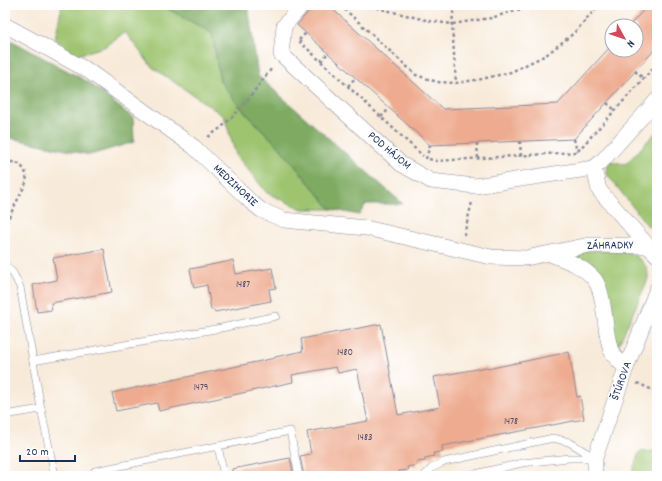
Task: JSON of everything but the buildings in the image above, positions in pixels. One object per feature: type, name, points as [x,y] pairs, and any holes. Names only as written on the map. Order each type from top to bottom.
[{"type":"street","points":[[281,54],[284,26],[302,5]]},
{"type":"street","name":"MEDZIHORIE","points":[[5,25],[87,70],[194,147],[261,210],[284,220],[366,228],[491,257],[526,258],[550,254]]},
{"type":"street","name":"POD HÁJOM","points":[[281,54],[401,164],[431,181],[476,186],[594,168]]},
{"type":"street","points":[[652,250],[599,190],[594,168],[657,100]]},
{"type":"street","name":"ZÁHRADKY","points":[[550,254],[589,245],[652,250]]},
{"type":"street","points":[[550,254],[575,264],[595,280],[601,295],[607,336],[612,352],[626,368]]},
{"type":"street","name":"ŠTÚROVA","points":[[595,476],[595,458],[626,368],[657,290]]},
{"type":"lane","points":[[5,265],[14,273],[20,287],[34,361],[41,409],[55,476]]},
{"type":"lane","points":[[34,361],[221,328],[276,316]]},
{"type":"lane","points":[[5,415],[41,409]]},
{"type":"lane","points":[[96,476],[95,471],[290,431],[299,476]]},
{"type":"lane","points":[[424,476],[432,468],[444,462],[552,438],[569,442],[595,458]]},
{"type":"lane","points":[[218,446],[224,476]]},
{"type":"lane","points":[[467,476],[522,463],[569,458],[595,458]]},
{"type":"path","points":[[340,5],[416,74],[437,82],[456,83],[482,80],[511,72],[546,55],[574,33],[599,5]]},
{"type":"path","points":[[365,5],[430,21],[452,24],[491,18],[534,5]]},
{"type":"path","points":[[454,5],[452,24],[456,83]]},
{"type":"path","points":[[284,26],[426,159],[437,161],[577,152],[657,64]]},
{"type":"path","points":[[299,41],[306,33]]},
{"type":"path","points":[[321,61],[328,53]]},
{"type":"path","points":[[194,147],[222,127],[241,108],[281,54]]},
{"type":"path","points":[[635,71],[644,79]]},
{"type":"path","points":[[348,86],[355,78]]},
{"type":"path","points":[[607,103],[615,110]]},
{"type":"path","points":[[381,117],[389,109]]},
{"type":"path","points":[[574,139],[577,152]]},
{"type":"path","points":[[520,141],[521,156]]},
{"type":"path","points":[[478,143],[478,158]]},
{"type":"path","points":[[426,159],[430,145]]},
{"type":"path","points":[[5,160],[18,164],[25,170],[27,181],[5,225]]},
{"type":"path","points":[[461,250],[476,186]]},
{"type":"path","points":[[637,383],[657,392]]},
{"type":"green space","points":[[62,5],[161,5],[212,33],[220,81],[241,108],[280,148],[331,209],[302,209],[267,193],[236,155],[224,116],[152,67],[125,32],[104,47],[77,55],[55,39]]},
{"type":"green space","points":[[161,5],[248,5],[258,76],[403,204],[366,204],[359,215],[331,209],[280,148],[241,108],[220,81],[212,33]]},
{"type":"green space","points":[[5,37],[88,82],[133,118],[134,142],[90,155],[10,138],[5,139]]},
{"type":"green space","points":[[657,131],[657,234],[647,225],[607,174],[607,166],[611,161],[623,164],[627,163]]},
{"type":"green space","points":[[578,251],[627,252],[636,256],[646,267],[648,272],[647,280],[619,344],[616,345],[596,271],[578,258],[571,255]]},
{"type":"green space","points":[[657,451],[657,476],[631,476],[639,452]]}]
